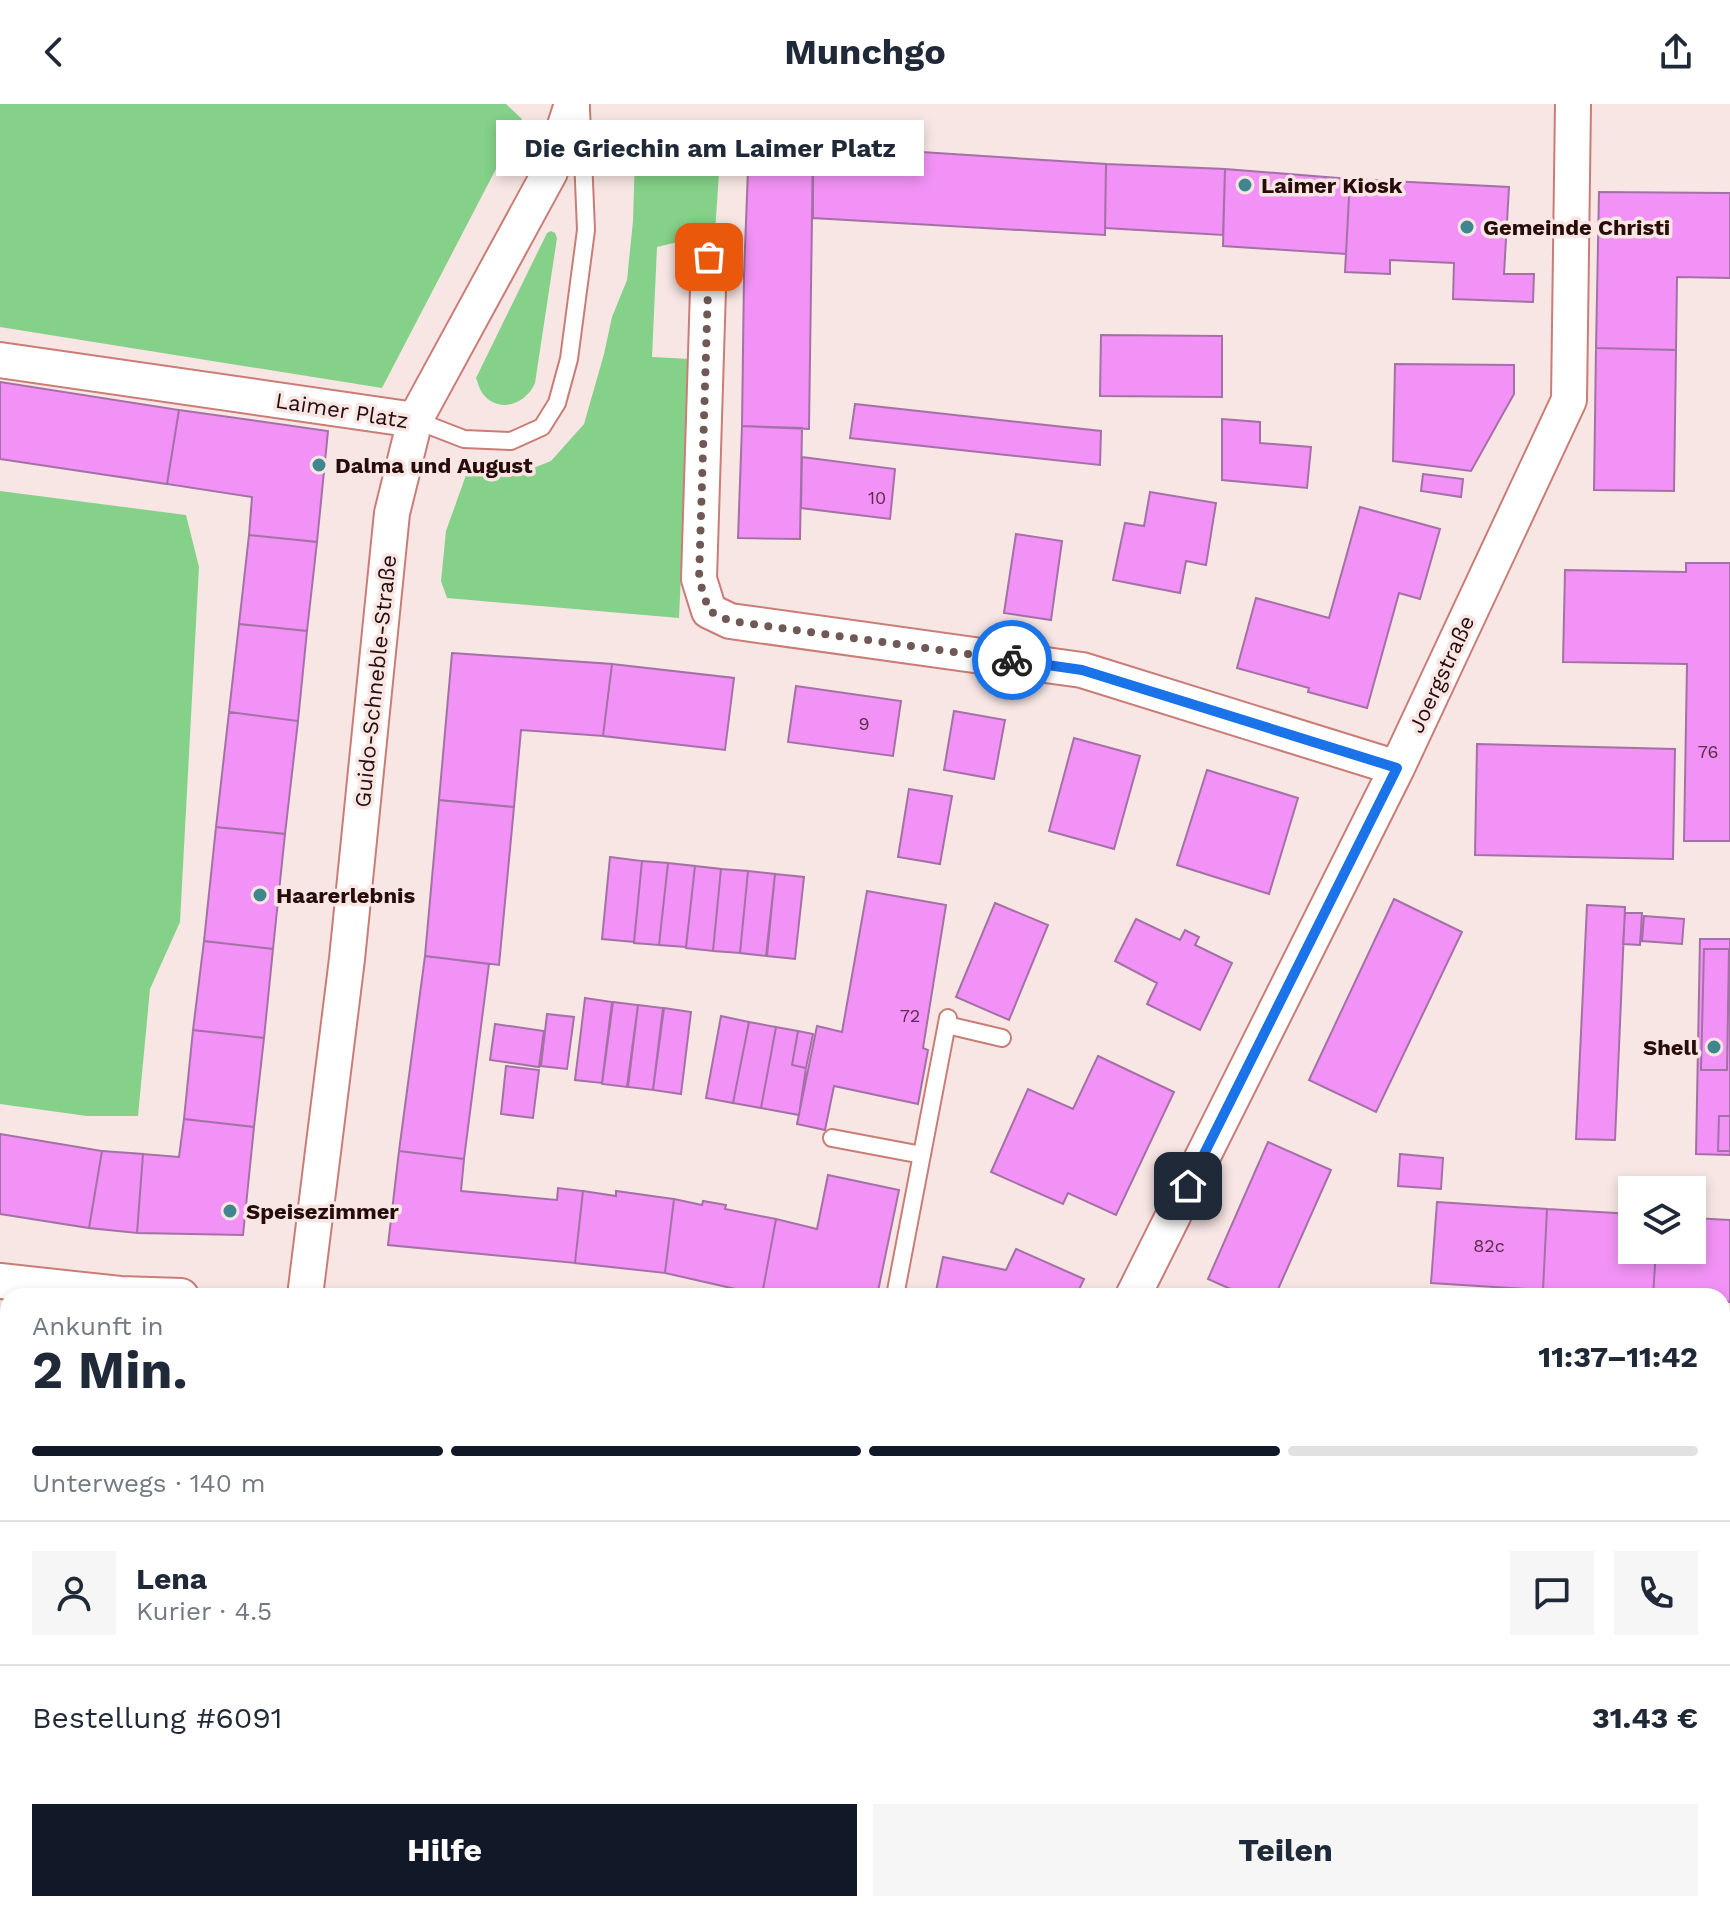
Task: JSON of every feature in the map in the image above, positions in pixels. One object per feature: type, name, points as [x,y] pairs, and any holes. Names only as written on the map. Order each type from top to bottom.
[{"type":"street","name":"Guido-Schneble-Straße","points":[[306,1288],[347,959],[392,513],[415,420],[550,172],[572,104]]},
{"type":"street","name":"Joergstraße","points":[[1137,1288],[1397,768],[1569,400],[1573,104]]},
{"type":"street","points":[[709,257],[699,579],[709,611],[730,621],[1082,670],[1397,768]]},
{"type":"street","name":"Laimer Platz","points":[[0,360],[415,420]]},
{"type":"street","points":[[0,1281],[65,1288]]},
{"type":"lane","name":"Laimer Platz","points":[[415,420],[464,439],[511,441],[542,427],[557,403],[569,359],[586,230],[581,104]]},
{"type":"lane","points":[[897,1288],[947,1021],[1002,1038]]},
{"type":"lane","points":[[832,1138],[922,1155]]},
{"type":"green space","points":[[0,104],[506,104],[522,119],[382,388],[0,327]]},
{"type":"green space","points":[[642,135],[721,141],[715,233],[657,247],[652,357],[691,359],[679,618],[447,598],[441,581],[446,531],[466,475],[510,477],[551,461],[584,424],[612,317],[627,280],[635,155]]},
{"type":"green space","points":[[551,231],[557,238],[535,383],[518,402],[494,403],[481,391],[476,378],[547,233]]},
{"type":"green space","points":[[0,491],[186,515],[199,567],[180,922],[150,989],[138,1116],[87,1116],[0,1104]]},
{"type":"building","points":[[749,142],[813,145],[809,429],[742,426]]},
{"type":"building","points":[[813,145],[1106,164],[1105,235],[813,218]]},
{"type":"building","points":[[1106,164],[1225,169],[1223,235],[1105,228]]},
{"type":"building","points":[[1225,169],[1350,179],[1346,254],[1223,246]]},
{"type":"building","points":[[1350,179],[1509,187],[1504,274],[1534,274],[1533,302],[1453,299],[1454,263],[1390,260],[1390,274],[1345,272]]},
{"type":"building","points":[[1599,192],[1730,193],[1730,278],[1677,277],[1676,350],[1596,348]]},
{"type":"building","points":[[1101,335],[1222,336],[1222,397],[1100,396]]},
{"type":"building","points":[[1596,348],[1676,350],[1674,491],[1594,490]]},
{"type":"building","points":[[1395,364],[1514,365],[1514,394],[1471,471],[1393,461]]},
{"type":"building","points":[[0,382],[179,410],[167,484],[0,459]]},
{"type":"building","points":[[855,404],[1101,431],[1100,465],[850,438]]},
{"type":"building","points":[[179,410],[328,431],[317,542],[249,535],[252,497],[167,484]]},
{"type":"building","points":[[1222,419],[1260,422],[1260,443],[1311,447],[1307,488],[1222,480]]},
{"type":"building","points":[[742,426],[802,428],[800,539],[738,538]]},
{"type":"building","points":[[802,457],[895,469],[890,519],[801,508]]},
{"type":"building","points":[[1423,474],[1463,479],[1461,497],[1421,491]]},
{"type":"building","points":[[1150,492],[1216,503],[1206,565],[1186,561],[1180,593],[1113,580],[1125,523],[1144,526]]},
{"type":"building","points":[[1360,507],[1440,529],[1420,599],[1399,593],[1367,708],[1237,668],[1256,598],[1329,618]]},
{"type":"building","points":[[1016,534],[1062,541],[1051,620],[1004,613]]},
{"type":"building","points":[[249,535],[317,542],[307,631],[239,624]]},
{"type":"building","points":[[1686,563],[1730,563],[1730,841],[1684,841],[1687,664],[1563,662],[1565,570],[1686,572]]},
{"type":"building","points":[[239,624],[307,631],[298,721],[229,712]]},
{"type":"building","points":[[452,653],[612,664],[603,736],[521,730],[514,807],[439,800]]},
{"type":"building","points":[[612,664],[734,678],[725,750],[603,736]]},
{"type":"building","points":[[796,686],[901,701],[893,756],[788,742]]},
{"type":"building","points":[[954,711],[1005,720],[994,779],[944,770]]},
{"type":"building","points":[[229,712],[298,721],[285,834],[216,827]]},
{"type":"building","points":[[1074,738],[1140,756],[1114,849],[1049,831]]},
{"type":"building","points":[[1477,744],[1675,749],[1673,859],[1475,855]]},
{"type":"building","points":[[1207,770],[1298,798],[1269,894],[1177,865]]},
{"type":"building","points":[[909,789],[952,796],[940,864],[898,857]]},
{"type":"building","points":[[439,800],[514,807],[499,965],[425,956]]},
{"type":"building","points":[[216,827],[285,834],[273,949],[204,941]]},
{"type":"building","points":[[610,857],[642,861],[634,942],[602,939]]},
{"type":"building","points":[[642,861],[668,863],[659,945],[634,943]]},
{"type":"building","points":[[668,863],[695,866],[686,947],[659,945]]},
{"type":"building","points":[[695,866],[721,869],[713,951],[686,948]]},
{"type":"building","points":[[721,869],[748,871],[740,953],[713,951]]},
{"type":"building","points":[[748,871],[775,874],[766,956],[740,953]]},
{"type":"building","points":[[775,874],[804,877],[795,959],[767,956]]},
{"type":"building","points":[[867,891],[946,905],[923,1048],[928,1050],[918,1104],[834,1086],[825,1130],[797,1124],[817,1026],[842,1032]]},
{"type":"building","points":[[1394,899],[1462,932],[1376,1112],[1309,1080]]},
{"type":"building","points":[[995,903],[1048,925],[1009,1020],[956,997]]},
{"type":"building","points":[[1587,905],[1625,907],[1615,1140],[1576,1139]]},
{"type":"building","points":[[1625,913],[1642,913],[1640,945],[1623,944]]},
{"type":"building","points":[[1644,916],[1684,919],[1682,944],[1642,941]]},
{"type":"building","points":[[1136,919],[1180,940],[1185,930],[1199,937],[1195,945],[1232,963],[1200,1030],[1147,1004],[1157,983],[1115,961]]},
{"type":"building","name":"Shell","points":[[1700,939],[1730,939],[1730,1155],[1696,1154]]},
{"type":"building","points":[[204,941],[273,949],[264,1038],[193,1030]]},
{"type":"building","points":[[1704,949],[1729,949],[1727,1070],[1701,1070]]},
{"type":"building","points":[[425,956],[489,964],[464,1159],[399,1151]]},
{"type":"building","points":[[585,998],[612,1002],[602,1083],[575,1080]]},
{"type":"building","points":[[613,1002],[638,1005],[627,1087],[602,1084]]},
{"type":"building","points":[[638,1005],[663,1008],[653,1090],[628,1087]]},
{"type":"building","points":[[664,1008],[691,1012],[681,1094],[653,1090]]},
{"type":"building","points":[[547,1014],[574,1017],[567,1069],[541,1066]]},
{"type":"building","points":[[721,1016],[749,1022],[733,1103],[706,1098]]},
{"type":"building","points":[[749,1022],[776,1027],[761,1108],[733,1103]]},
{"type":"building","points":[[495,1024],[544,1031],[539,1067],[490,1060]]},
{"type":"building","points":[[776,1027],[798,1031],[792,1065],[806,1068],[799,1115],[761,1108]]},
{"type":"building","points":[[193,1030],[264,1038],[254,1127],[184,1119]]},
{"type":"building","points":[[798,1031],[813,1034],[806,1068],[792,1065]]},
{"type":"building","points":[[1098,1056],[1174,1092],[1116,1215],[1068,1193],[1063,1204],[991,1172],[1028,1089],[1073,1109]]},
{"type":"building","points":[[506,1066],[539,1070],[533,1118],[501,1114]]},
{"type":"building","points":[[1719,1116],[1730,1116],[1730,1151],[1718,1151]]},
{"type":"building","points":[[184,1119],[254,1127],[243,1235],[137,1233],[143,1154],[179,1157]]},
{"type":"building","points":[[0,1134],[102,1151],[89,1228],[0,1214]]},
{"type":"building","points":[[1268,1142],[1331,1170],[1279,1288],[1228,1288],[1208,1279]]},
{"type":"building","points":[[102,1151],[143,1154],[137,1233],[89,1228]]},
{"type":"building","points":[[399,1151],[464,1159],[461,1191],[557,1200],[558,1188],[583,1191],[575,1263],[388,1245]]},
{"type":"building","points":[[1400,1154],[1443,1158],[1441,1189],[1398,1186]]},
{"type":"building","points":[[828,1175],[899,1190],[879,1288],[763,1288],[776,1219],[817,1229]]},
{"type":"building","points":[[583,1191],[616,1196],[616,1191],[674,1199],[665,1273],[575,1263]]},
{"type":"building","points":[[674,1199],[702,1205],[703,1201],[726,1205],[725,1209],[776,1219],[763,1288],[731,1288],[665,1273]]},
{"type":"building","points":[[1437,1202],[1547,1209],[1543,1288],[1431,1283]]},
{"type":"building","points":[[1547,1209],[1618,1213],[1618,1264],[1655,1264],[1654,1288],[1543,1288]]},
{"type":"building","points":[[1706,1219],[1730,1220],[1730,1288],[1654,1288],[1655,1264],[1706,1264]]},
{"type":"building","points":[[1016,1249],[1084,1279],[1080,1288],[937,1288],[943,1257],[1006,1270]]},
{"type":"way so far","points":[[709,257],[699,579],[709,611],[730,621],[1012,660]]},
{"type":"place","name":"Laimer Kiosk","points":[[1245,185]]},
{"type":"place","name":"Gemeinde Christi","points":[[1467,227]]},
{"type":"place","name":"Die Griechin am Laimer Platz","points":[[709,257]]},
{"type":"place","name":"Dalma und August","points":[[319,465]]},
{"type":"place","name":"Haarerlebnis","points":[[260,895]]},
{"type":"place","name":"Shell","points":[[1714,1047]]},
{"type":"place","name":"Speisezimmer","points":[[230,1211]]},
{"type":"route","points":[[1012,660],[1082,670],[1397,768],[1188,1186]]}]
